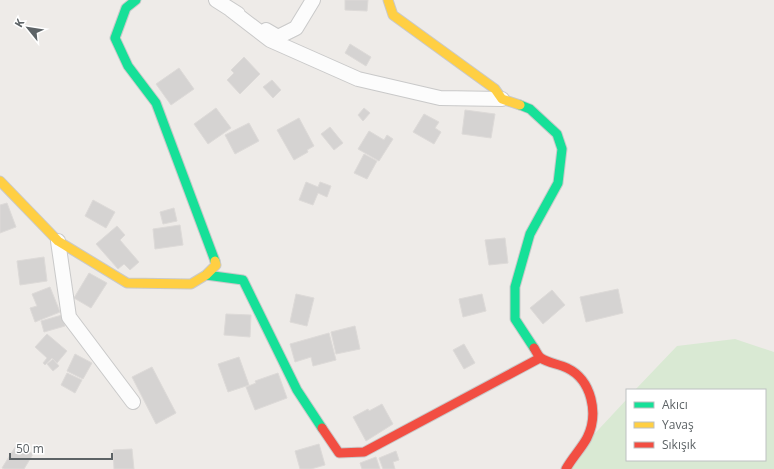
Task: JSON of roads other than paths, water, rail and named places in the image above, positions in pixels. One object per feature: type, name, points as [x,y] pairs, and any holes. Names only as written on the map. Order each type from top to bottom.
[{"type":"street","points":[[0,181],[58,241],[127,284],[191,284],[206,276],[216,265],[156,103],[128,66],[115,38],[126,8],[136,0]]},
{"type":"street","points":[[216,0],[278,37],[296,28],[313,0]]},
{"type":"street","points":[[388,0],[393,15],[496,89],[502,99]]},
{"type":"street","points":[[231,10],[270,40],[358,79],[440,98],[502,99],[530,109],[557,134],[562,149],[558,183],[530,234],[515,287],[515,319],[540,358],[565,365],[586,382],[592,397],[593,414],[587,437],[566,469]]},
{"type":"street","points":[[58,241],[69,317],[134,402]]},
{"type":"street","points":[[206,276],[243,280],[297,390],[339,453],[364,452],[540,358]]}]
